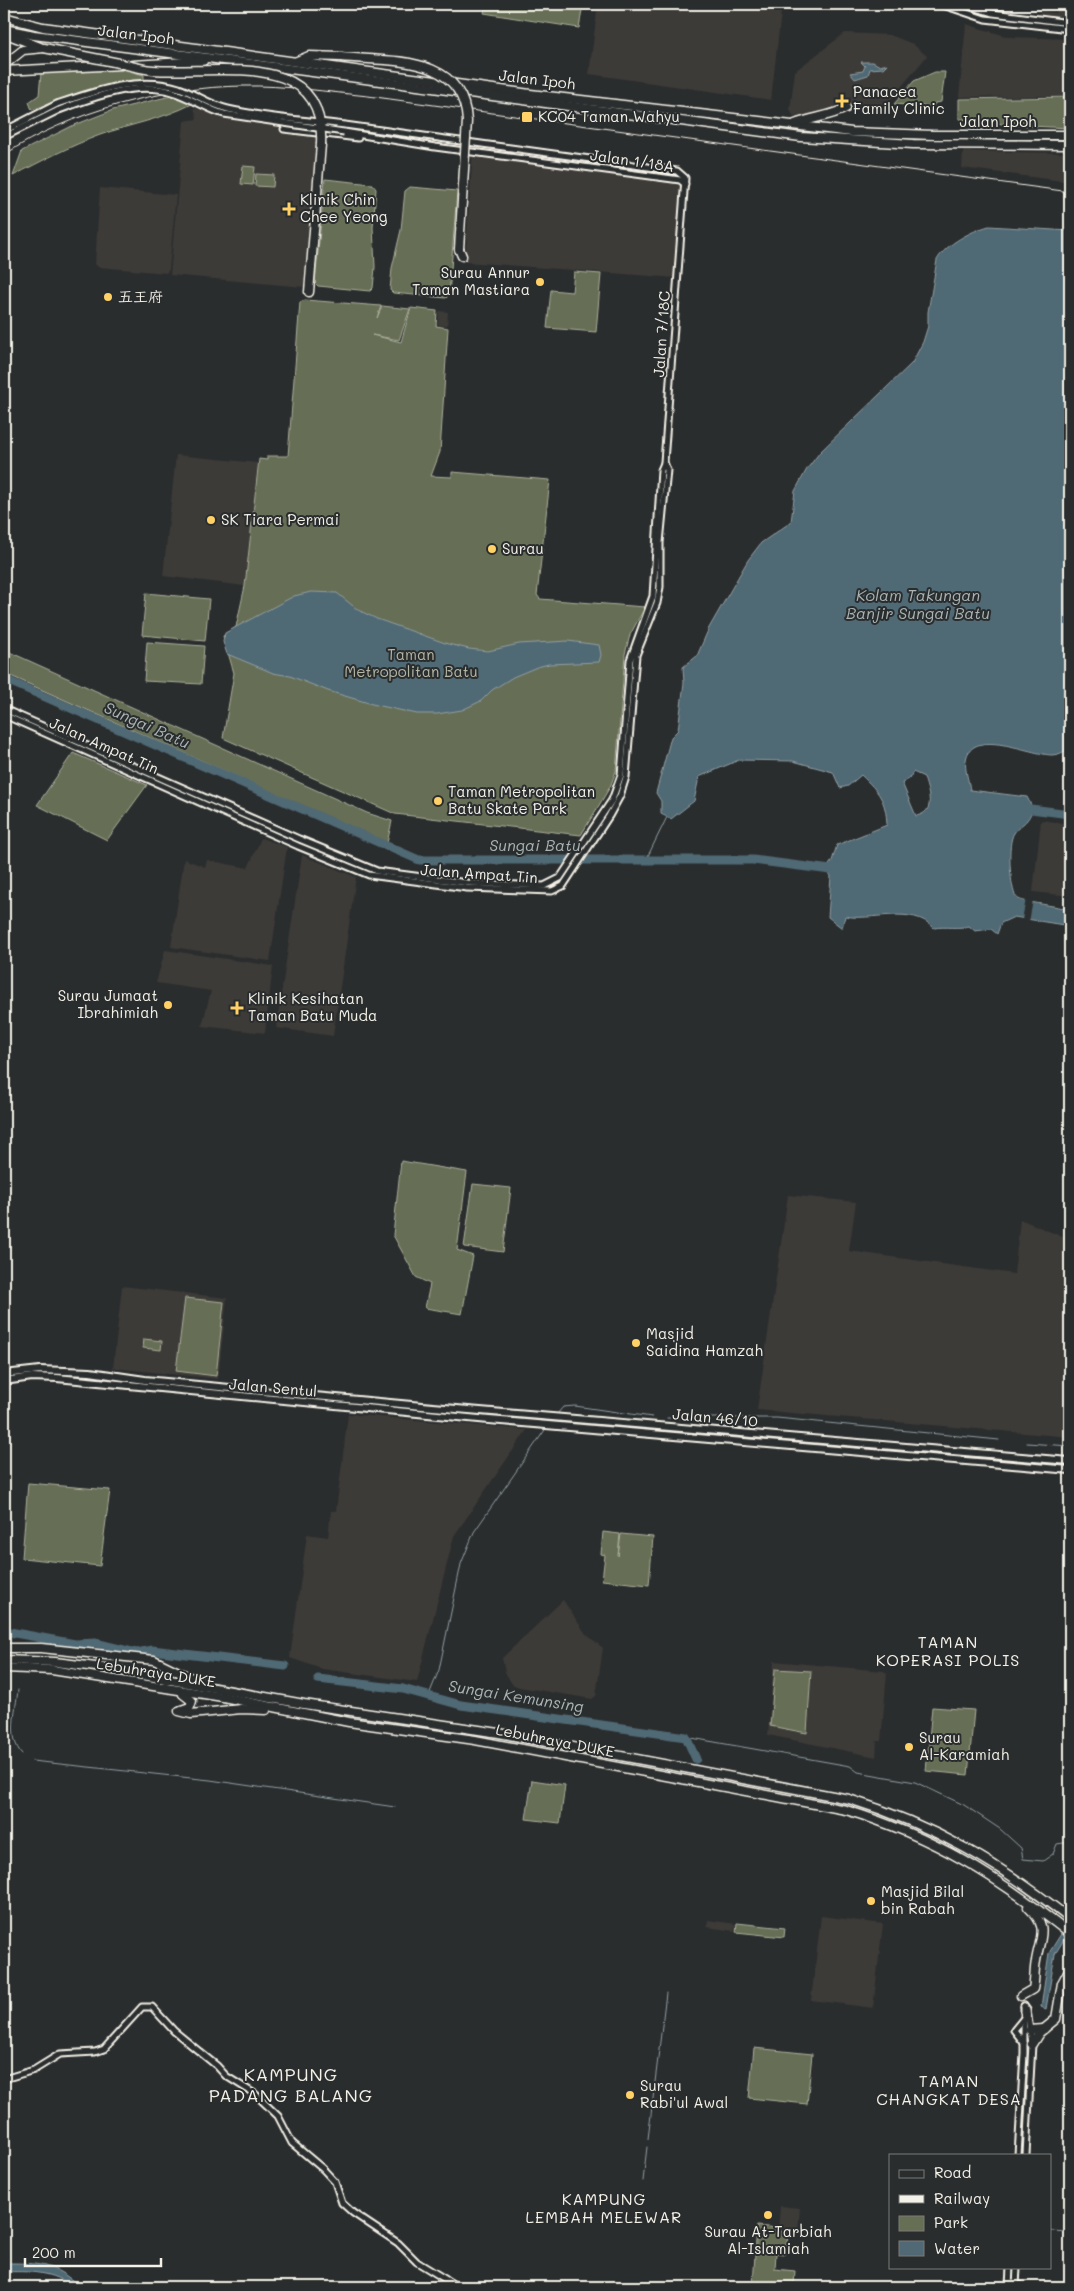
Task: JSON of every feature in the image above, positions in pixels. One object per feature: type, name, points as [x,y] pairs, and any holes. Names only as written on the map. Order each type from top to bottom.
[{"type":"highway","name":"Jalan Ipoh","points":[[4,17],[43,27],[530,94],[793,125],[903,135],[1070,135]]},
{"type":"highway","name":"Jalan Ipoh","points":[[4,29],[34,35],[223,59],[543,104],[801,137],[913,144],[1070,145]]},
{"type":"highway","points":[[4,33],[44,48],[151,70],[230,70],[278,76],[295,82],[312,99],[321,125],[309,292]]},
{"type":"highway","points":[[4,65],[23,50],[44,48]]},
{"type":"highway","points":[[295,61],[309,56],[341,57],[432,68],[452,80],[464,101],[467,121],[461,253]]},
{"type":"highway","points":[[4,71],[223,59]]},
{"type":"highway","points":[[793,125],[808,119],[831,116],[846,108]]},
{"type":"highway","points":[[4,1648],[41,1648],[154,1660],[189,1677],[294,1702]]},
{"type":"highway","name":"Lebuhraya DUKE","points":[[4,1660],[55,1662],[104,1668],[294,1702],[499,1733],[849,1799],[883,1810],[954,1840],[994,1863],[1067,1917]]},
{"type":"highway","name":"Lebuhraya DUKE","points":[[4,1668],[52,1670],[176,1690],[291,1712],[475,1740],[846,1810],[898,1827],[988,1872],[1070,1934]]},
{"type":"highway","points":[[176,1690],[192,1699],[190,1707],[179,1711],[191,1714],[241,1709],[291,1712]]},
{"type":"highway","points":[[1007,1887],[1036,1914],[1042,1926],[1043,1938],[1037,1953],[1034,1986],[1032,1992],[1021,1996]]},
{"type":"highway","points":[[1028,2044],[1056,2020],[1062,1983],[1070,1968]]},
{"type":"highway","points":[[1030,2030],[1044,2029]]},
{"type":"main road","points":[[4,1374],[40,1370],[140,1380]]},
{"type":"main road","points":[[89,1383],[98,1376]]},
{"type":"main road","points":[[98,1376],[105,1384]]},
{"type":"main road","points":[[116,1377],[126,1387]]},
{"type":"main road","points":[[4,1381],[43,1378],[126,1387],[140,1380]]},
{"type":"main road","name":"Jalan Sentul","points":[[140,1380],[358,1400]]},
{"type":"main road","name":"Jalan Sentul","points":[[126,1387],[379,1410]]},
{"type":"main road","name":"Jalan 46/10","points":[[358,1400],[1070,1461]]},
{"type":"main road","name":"Jalan 46/10","points":[[379,1410],[1070,1470]]},
{"type":"street","points":[[940,4],[984,19],[1070,29]]},
{"type":"street","points":[[964,4],[993,13],[1070,23]]},
{"type":"street","name":"Jalan 1/18A","points":[[58,107],[103,89],[156,83],[187,91],[226,109],[677,170],[684,175],[685,184]]},
{"type":"street","name":"Jalan 1/18A","points":[[58,107],[101,96],[148,88],[184,96],[213,111],[224,114],[344,132],[383,140],[680,180],[685,184]]},
{"type":"street","points":[[4,131],[58,107]]},
{"type":"street","points":[[4,137],[58,107]]},
{"type":"street","points":[[284,129],[383,140]]},
{"type":"street","name":"Jalan 7/18C","points":[[662,486],[667,470],[664,462],[685,184]]},
{"type":"street","points":[[662,486],[661,470],[664,462]]},
{"type":"street","name":"Jalan Ampat Tin","points":[[4,715],[298,846],[377,877],[467,888],[540,892],[559,889],[617,796],[623,766],[630,660],[635,640],[654,603],[655,543],[662,486]]},
{"type":"street","name":"Jalan Ampat Tin","points":[[4,709],[293,837],[377,872],[468,883],[544,886],[558,881],[569,871]]},
{"type":"street","points":[[48,727],[66,738],[69,744]]},
{"type":"street","points":[[4,2079],[34,2070],[60,2054],[95,2052],[104,2049],[142,2007],[148,2006],[226,2076],[255,2094],[278,2116],[292,2143],[324,2168],[335,2182],[342,2203],[353,2213],[398,2243],[417,2262],[458,2287]]},
{"type":"street","points":[[1018,2154],[1028,2044],[1030,2030],[1027,2010],[1024,2006],[1028,2044],[1026,2154]]},
{"type":"street","points":[[1024,2018],[1014,2030],[1028,2044]]},
{"type":"street","points":[[1010,2268],[1009,2284],[1024,2287]]},
{"type":"street","points":[[1016,2285],[1017,2268]]},
{"type":"shaded area","points":[[598,4],[782,4],[771,100],[589,74]]},
{"type":"shaded area","points":[[1058,4],[1070,4],[1070,20],[1038,15],[1040,11],[1056,13]]},
{"type":"shaded area","points":[[966,24],[1009,37],[1070,39],[1070,96],[959,97]]},
{"type":"shaded area","points":[[845,33],[890,35],[913,44],[927,56],[887,104],[794,117],[790,110],[795,71]]},
{"type":"shaded area","points":[[194,108],[229,119],[317,131],[304,287],[170,275],[184,121],[197,119]]},
{"type":"shaded area","points":[[473,149],[683,172],[676,278],[465,262]]},
{"type":"shaded area","points":[[963,151],[1070,153],[1070,182],[962,168]]},
{"type":"shaded area","points":[[100,188],[176,195],[169,270],[166,273],[98,267],[95,264]]},
{"type":"shaded area","points":[[439,311],[448,312],[447,326],[438,325]]},
{"type":"shaded area","name":"SK Tiara Permai","points":[[176,455],[258,463],[245,586],[163,576]]},
{"type":"shaded area","points":[[1041,820],[1070,824],[1070,896],[1033,892]]},
{"type":"shaded area","points":[[261,838],[287,847],[270,961],[171,947],[184,859],[205,867],[207,860],[248,868]]},
{"type":"shaded area","points":[[302,855],[356,877],[333,1036],[276,1028]]},
{"type":"shaded area","name":"Klinik Kesihatan Taman Batu Muda","points":[[165,950],[273,966],[265,1033],[202,1026],[211,991],[156,983]]},
{"type":"shaded area","points":[[788,1195],[856,1202],[849,1251],[1014,1274],[1020,1219],[1070,1240],[1070,1437],[757,1410]]},
{"type":"shaded area","points":[[122,1286],[227,1298],[218,1379],[113,1368]]},
{"type":"shaded area","points":[[348,1414],[527,1430],[454,1536],[417,1682],[322,1669],[290,1658],[307,1534],[328,1537],[331,1511],[336,1511]]},
{"type":"shaded area","points":[[563,1600],[586,1634],[603,1648],[596,1696],[592,1699],[519,1687],[512,1684],[505,1672],[502,1658]]},
{"type":"shaded area","points":[[774,1661],[884,1671],[887,1674],[881,1741],[877,1741],[876,1757],[768,1735]]},
{"type":"shaded area","points":[[821,1916],[883,1924],[873,2008],[811,2000]]},
{"type":"shaded area","points":[[708,1920],[736,1924],[734,1931],[707,1927]]},
{"type":"shaded area","points":[[780,2206],[800,2208],[798,2232],[778,2231]]},
{"type":"green space","points":[[486,4],[583,4],[579,28],[484,13]]},
{"type":"green space","points":[[122,69],[144,75],[144,80],[83,91],[32,110],[29,102],[39,95],[41,73]]},
{"type":"green space","points":[[935,72],[945,72],[941,102],[935,103],[933,107],[894,104],[914,81]]},
{"type":"green space","points":[[171,96],[192,104],[170,114],[89,139],[13,176],[22,151],[72,126],[113,110]]},
{"type":"green space","points":[[1070,97],[1070,128],[1012,125],[959,119],[959,99]]},
{"type":"green space","points":[[243,166],[255,167],[253,185],[241,184]]},
{"type":"green space","points":[[256,174],[274,175],[273,187],[255,186]]},
{"type":"green space","points":[[325,179],[372,184],[376,189],[373,227],[375,267],[373,288],[370,291],[318,286],[315,283]]},
{"type":"green space","points":[[410,187],[457,191],[449,295],[446,298],[393,293],[390,290],[392,268],[401,230],[405,191]]},
{"type":"green space","points":[[574,272],[601,274],[596,332],[547,328],[551,290],[572,292]]},
{"type":"green space","name":"Taman Metropolitan Batu","points":[[305,300],[381,306],[377,318],[382,306],[410,309],[399,340],[372,335],[401,342],[411,308],[437,311],[436,326],[448,328],[440,452],[431,476],[452,477],[452,472],[550,480],[537,595],[540,599],[645,607],[630,635],[625,654],[616,771],[610,787],[581,835],[395,814],[223,738],[234,673],[223,636],[236,627],[245,586],[259,459],[267,460],[267,456],[288,456],[300,302]]},
{"type":"green space","points":[[146,593],[209,599],[205,641],[142,635]]},
{"type":"green space","points":[[4,637],[10,642],[5,650],[367,813],[392,821],[387,843],[4,673]]},
{"type":"green space","points":[[147,642],[204,646],[201,684],[144,681]]},
{"type":"green space","points":[[73,753],[147,785],[107,840],[37,805]]},
{"type":"green space","points":[[401,1161],[467,1172],[457,1250],[473,1256],[462,1314],[425,1308],[430,1284],[416,1277],[393,1235]]},
{"type":"green space","points":[[473,1184],[511,1188],[503,1252],[464,1247]]},
{"type":"green space","points":[[185,1298],[224,1302],[216,1376],[176,1371]]},
{"type":"green space","points":[[144,1339],[162,1341],[161,1350],[143,1348]]},
{"type":"green space","points":[[28,1483],[110,1490],[100,1566],[22,1558]]},
{"type":"green space","points":[[603,1532],[620,1534],[618,1556],[621,1534],[653,1537],[649,1585],[602,1580],[605,1555],[601,1554]]},
{"type":"green space","points":[[775,1669],[811,1671],[807,1733],[770,1726]]},
{"type":"green space","points":[[932,1707],[974,1710],[968,1775],[926,1771]]},
{"type":"green space","points":[[532,1780],[565,1785],[560,1823],[526,1819]]},
{"type":"green space","points":[[737,1923],[785,1928],[784,1937],[736,1932]]},
{"type":"green space","points":[[754,2048],[812,2054],[807,2104],[749,2098]]},
{"type":"green space","points":[[757,2226],[776,2228],[776,2231],[789,2233],[784,2254],[776,2253],[775,2269],[795,2271],[794,2287],[753,2284]]},
{"type":"water","points":[[861,62],[873,62],[880,66],[887,64],[883,68],[870,69],[868,75],[855,79],[850,73],[863,71],[865,66]]},
{"type":"water","name":"Kolam Takungan Banjir Sungai Batu","points":[[989,226],[1070,231],[1070,749],[1052,755],[990,743],[979,745],[970,750],[966,760],[966,771],[970,790],[1027,797],[1033,809],[1026,821],[1014,833],[1011,845],[1011,873],[1015,895],[1024,901],[1070,909],[1070,926],[1014,917],[1001,923],[997,934],[991,929],[975,931],[969,926],[934,928],[925,921],[914,917],[891,915],[845,916],[842,928],[828,917],[831,876],[826,869],[832,861],[837,845],[887,825],[885,809],[880,797],[873,786],[861,775],[848,786],[840,788],[833,772],[793,761],[739,760],[699,777],[694,801],[671,819],[661,814],[661,801],[656,793],[671,737],[678,730],[684,683],[683,667],[697,656],[709,628],[748,560],[761,543],[791,522],[795,491],[807,469],[820,452],[912,363],[923,342],[928,326],[928,312],[937,260],[941,254],[967,235]],"holes":[[[913,772],[924,777],[929,795],[929,806],[923,814],[916,816],[902,783],[909,779]]]},
{"type":"water","points":[[311,592],[337,593],[358,610],[377,619],[448,644],[469,649],[488,651],[519,644],[568,641],[599,645],[601,655],[599,662],[549,664],[537,667],[513,677],[492,690],[481,701],[462,710],[437,714],[417,714],[372,704],[328,691],[290,676],[273,673],[227,654],[223,642],[225,633],[294,596]]},
{"type":"water","points":[[1061,1934],[1065,1938],[1055,1954],[1046,2009],[1041,2007],[1049,1953]]},
{"type":"water","points":[[4,2263],[27,2263],[45,2266],[62,2273],[80,2287],[72,2287],[57,2278],[40,2273],[4,2272]]},
{"type":"pier","points":[[1026,899],[1033,900],[1029,922],[1022,920]]},
{"type":"waterway","name":"Sungai Batu","points":[[4,679],[419,860],[753,860],[831,870],[835,866]]},
{"type":"waterway","name":"Sungai Batu","points":[[1023,808],[1070,814]]},
{"type":"waterway","points":[[646,860],[667,817]]},
{"type":"waterway","points":[[557,1414],[563,1407],[575,1406],[652,1417]]},
{"type":"waterway","points":[[667,1418],[777,1418],[999,1440]]},
{"type":"waterway","points":[[429,1695],[439,1670],[461,1564],[474,1532],[547,1427]]},
{"type":"waterway","points":[[1027,1443],[1070,1446]]},
{"type":"waterway","name":"Sungai Kemunsing","points":[[4,1631],[75,1644],[96,1643],[137,1653],[152,1650],[285,1666]]},
{"type":"waterway","name":"Sungai Kemunsing","points":[[318,1679],[403,1689],[461,1705],[686,1737],[696,1759]]},
{"type":"waterway","points":[[18,1690],[14,1715],[14,1732],[17,1747],[22,1754]]},
{"type":"waterway","points":[[686,1737],[850,1766],[858,1772],[915,1782],[964,1805],[1000,1829],[1021,1848],[1023,1859],[1043,1861],[1053,1854],[1057,1844],[1070,1842]]},
{"type":"waterway","points":[[32,1761],[210,1780],[395,1807]]},
{"type":"waterway","name":"Sungai Kemunsing","points":[[648,2139],[666,1993]]},
{"type":"waterway","name":"Sungai Kemunsing","points":[[643,2181],[647,2147]]},
{"type":"waterway","name":"Sungai Kemunsing","points":[[1052,2231],[1070,2232]]},
{"type":"railway","points":[[4,54],[6,86],[4,124]]},
{"type":"railway","points":[[4,155],[30,139],[58,126],[118,104],[181,91],[212,87],[259,86],[368,96],[1070,192]]},
{"type":"place","name":"Panacea Family Clinic","points":[[842,101]]},
{"type":"place","name":"KC04 Taman Wahyu","points":[[527,117]]},
{"type":"place","name":"Klinik Chin Chee Yeong","points":[[289,209]]},
{"type":"place","name":"Surau Annur Taman Mastiara","points":[[540,282]]},
{"type":"place","name":"五王府","points":[[108,297]]},
{"type":"place","name":"SK Tiara Permai","points":[[211,520]]},
{"type":"place","name":"Surau","points":[[492,549]]},
{"type":"place","name":"Taman Metropolitan Batu Skate Park","points":[[438,801]]},
{"type":"place","name":"Surau Jumaat Ibrahimiah","points":[[168,1005]]},
{"type":"place","name":"Klinik Kesihatan Taman Batu Muda","points":[[237,1008]]},
{"type":"place","name":"Masjid Saidina Hamzah","points":[[636,1343]]},
{"type":"place","name":"Surau Al-Karamiah","points":[[909,1747]]},
{"type":"place","name":"Masjid Bilal bin Rabah","points":[[871,1901]]},
{"type":"place","name":"Surau Rabi'ul Awal","points":[[630,2095]]},
{"type":"place","name":"Surau At-Tarbiah Al-Islamiah","points":[[768,2215]]},
{"type":"district","name":"TAMAN KOPERASI POLIS","points":[[948,1651]]},
{"type":"district","name":"KAMPUNG PADANG BALANG","points":[[291,2085]]},
{"type":"district","name":"TAMAN CHANGKAT DESA","points":[[949,2090]]},
{"type":"district","name":"KAMPUNG LEMBAH MELEWAR","points":[[604,2208]]}]
